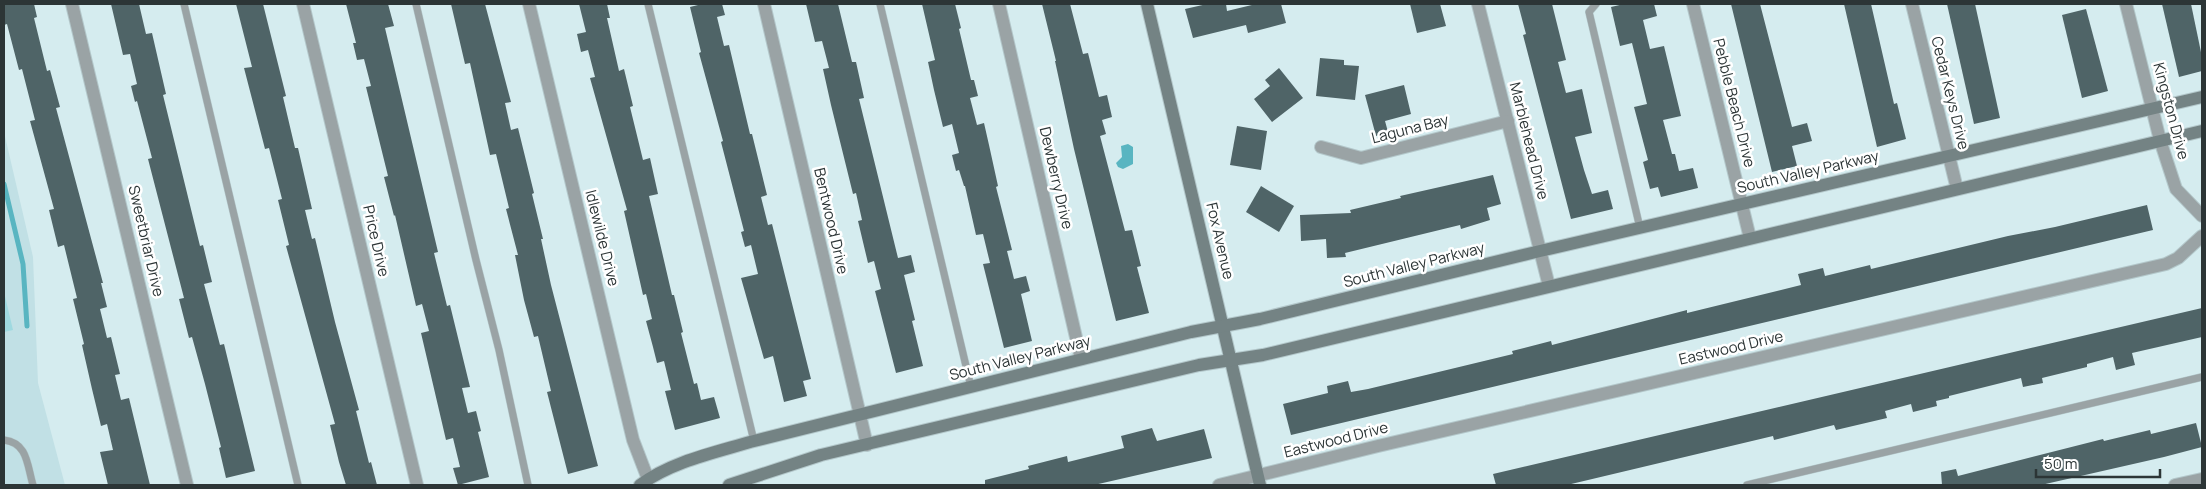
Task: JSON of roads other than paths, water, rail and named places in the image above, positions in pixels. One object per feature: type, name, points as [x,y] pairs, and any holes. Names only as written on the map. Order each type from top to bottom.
[{"type":"main road","name":"Fox Avenue","points":[[1148,4],[1259,480]]},
{"type":"main road","name":"South Valley Parkway","points":[[644,482],[697,458],[754,441],[1081,359],[1260,319],[1540,251],[2202,97]]},
{"type":"main road","points":[[729,485],[749,482],[821,455],[1199,365],[1263,355],[2202,131]]},
{"type":"street","name":"Sweetbriar Drive","points":[[72,4],[187,485]]},
{"type":"street","name":"Price Drive","points":[[303,4],[417,485]]},
{"type":"street","name":"Idlewilde Drive","points":[[529,4],[632,440],[644,482]]},
{"type":"street","name":"Bentwood Drive","points":[[764,4],[867,445]]},
{"type":"street","name":"Dewberry Drive","points":[[998,4],[1081,359]]},
{"type":"street","name":"Marblehead Drive","points":[[1478,4],[1549,286]]},
{"type":"street","name":"Pebble Beach Drive","points":[[1693,4],[1750,238]]},
{"type":"street","name":"Cedar Keys Drive","points":[[1912,4],[1957,189]]},
{"type":"street","name":"Kingston Drive","points":[[2126,4],[2160,140],[2176,189],[2202,216]]},
{"type":"street","name":"Laguna Bay","points":[[1321,147],[1361,158],[1508,121]]},
{"type":"street","name":"Eastwood Drive","points":[[1220,485],[1259,480],[1378,446],[2166,264],[2178,258],[2202,236]]},
{"type":"street","points":[[2176,485],[2202,479]]},
{"type":"lane","points":[[184,4],[298,485]]},
{"type":"lane","points":[[416,4],[499,350],[528,485]]},
{"type":"lane","points":[[648,4],[754,441]]},
{"type":"lane","points":[[880,4],[971,387]]},
{"type":"lane","points":[[1596,4],[1589,12],[1640,228]]},
{"type":"lane","points":[[1747,485],[2202,377]]},
{"type":"lane","points":[[4,440],[14,441],[23,451],[33,485]]},
{"type":"waterway","points":[[4,184],[23,264],[27,326]]}]
